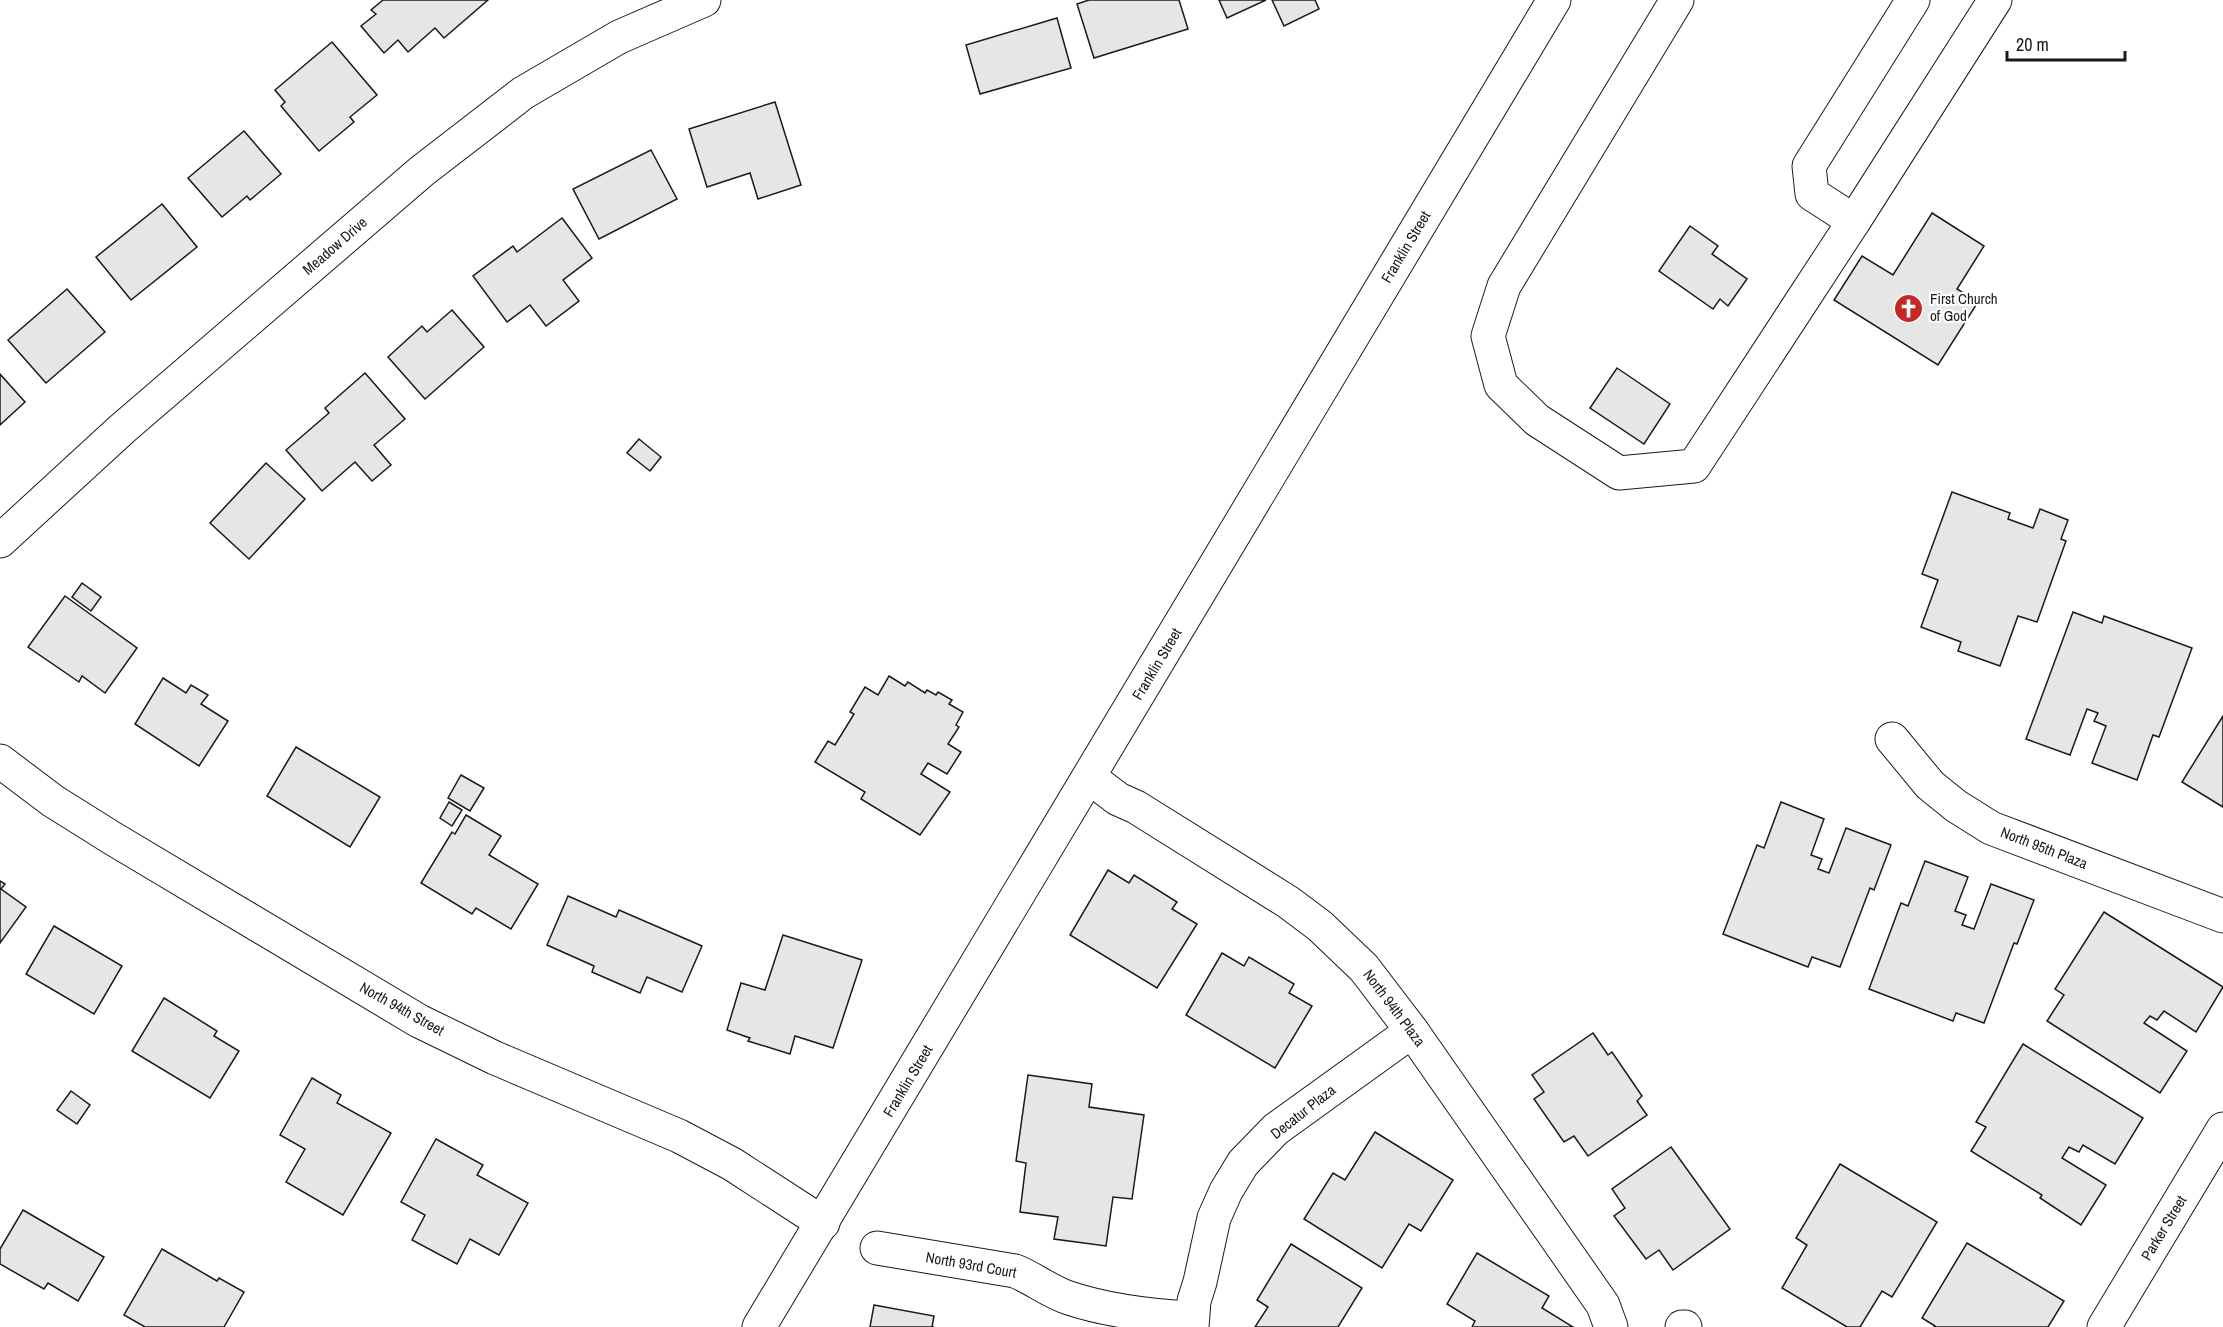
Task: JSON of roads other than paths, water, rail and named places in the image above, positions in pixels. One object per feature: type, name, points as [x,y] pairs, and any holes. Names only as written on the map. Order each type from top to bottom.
[{"type":"street","name":"Meadow Drive","points":[[0,541],[122,429],[413,179],[514,100],[619,37],[704,0]]},
{"type":"street","name":"Franklin Street","points":[[759,1327],[1554,0]]},
{"type":"street","points":[[1677,0],[1504,286],[1488,336],[1501,385],[1537,420],[1619,473],[1694,466],[1995,0]]},
{"type":"street","points":[[1854,221],[1812,194],[1809,166],[1913,0]]},
{"type":"street","name":"North 95th Plaza","points":[[1892,739],[1930,785],[1956,806],[1991,828],[2223,916]]},
{"type":"street","name":"North 94th Street","points":[[0,761],[53,801],[112,838],[419,1021],[495,1058],[679,1136],[732,1164],[823,1223]]},
{"type":"street","name":"North 94th Plaza","points":[[1089,777],[1118,799],[1136,807],[1288,902],[1320,926],[1364,968],[1412,1031],[1603,1305],[1611,1327]]},
{"type":"street","name":"Decatur Plaza","points":[[1192,1323],[1194,1301],[1214,1218],[1226,1191],[1244,1163],[1276,1129],[1412,1031]]},
{"type":"street","name":"Parker Street","points":[[2104,1327],[2223,1129]]},
{"type":"street","name":"North 93rd Court","points":[[877,1248],[1015,1271],[1067,1298],[1111,1309],[1192,1323]]},
{"type":"place","name":"First Church of God","points":[[1909,308]]}]
